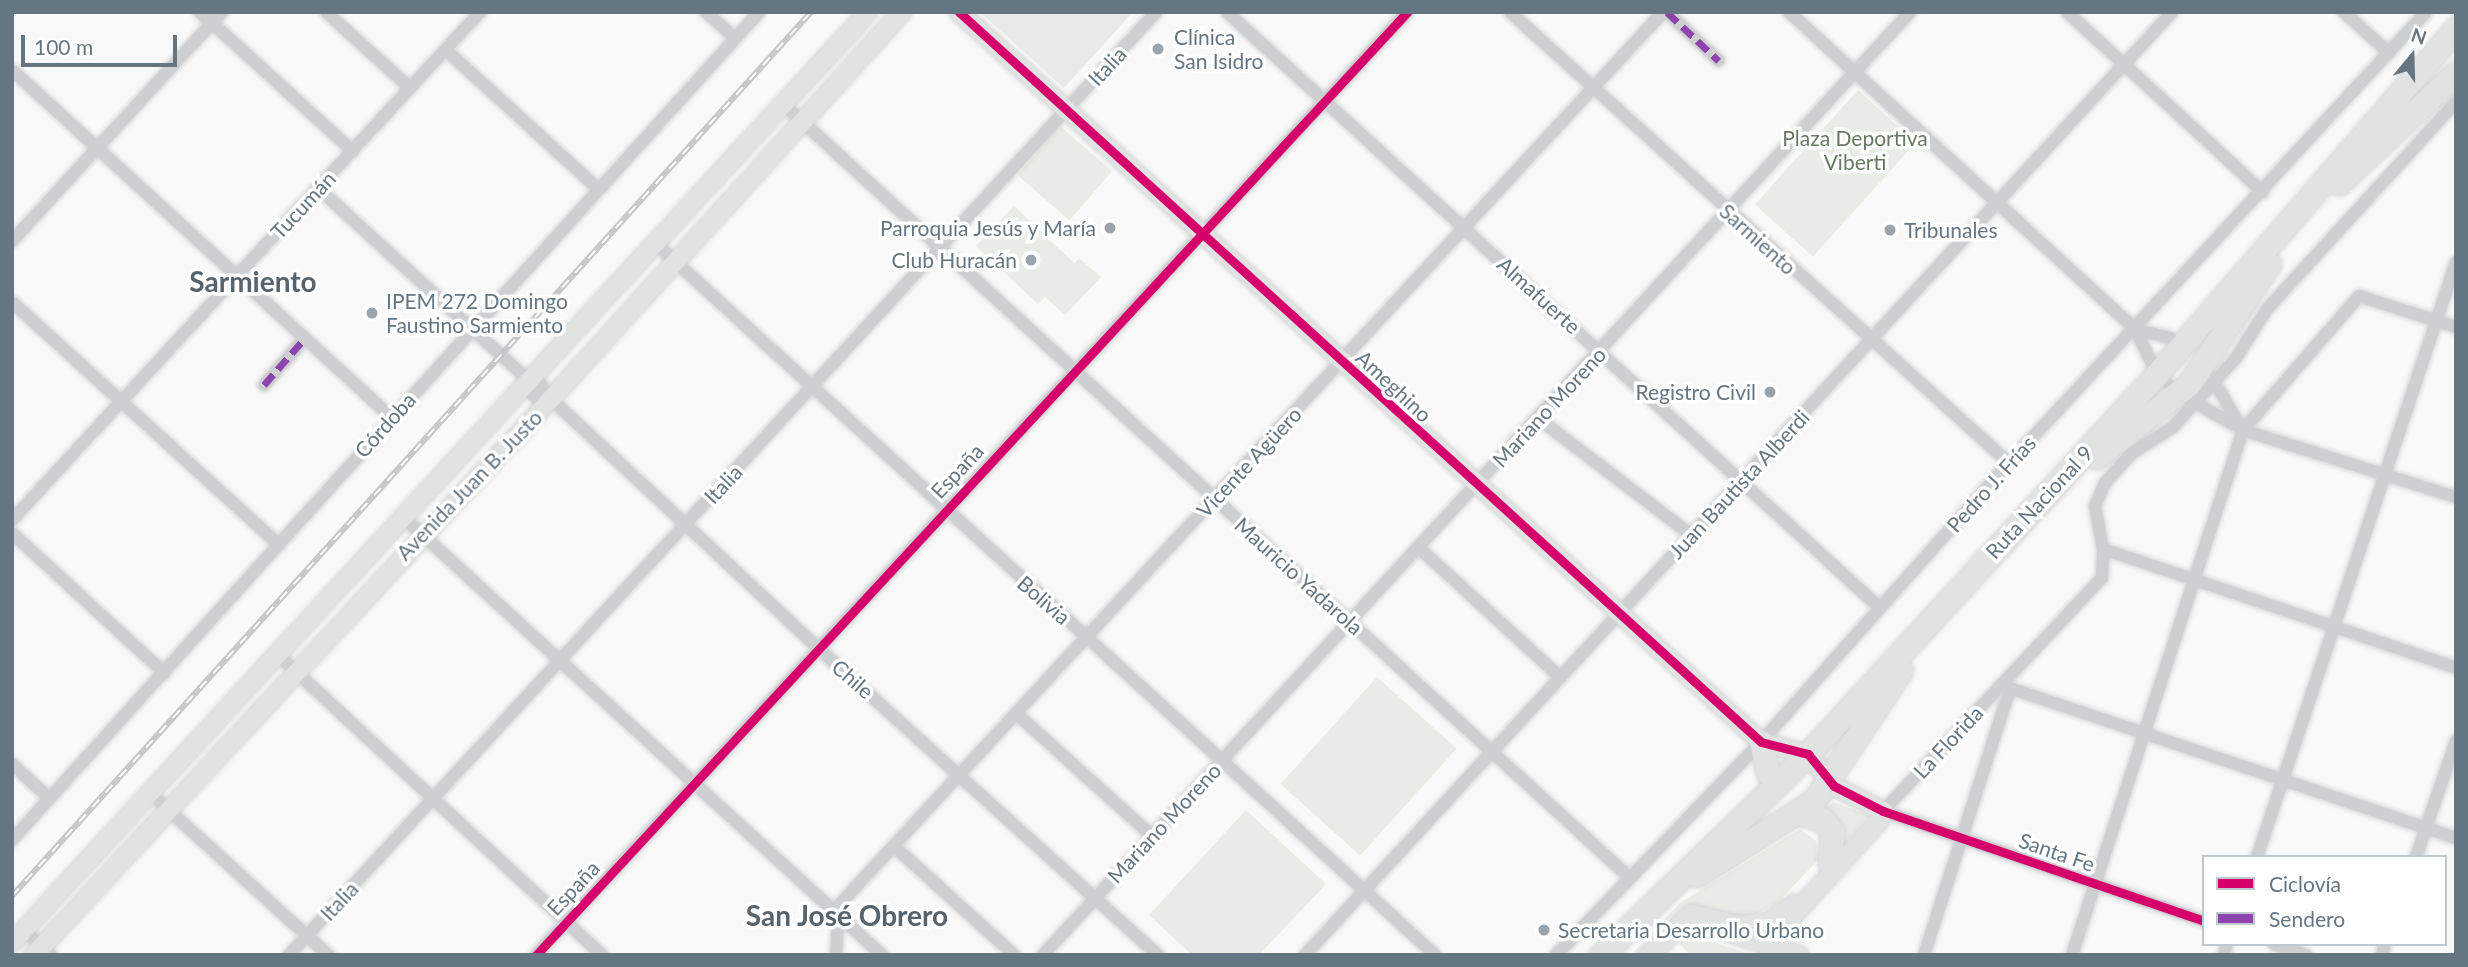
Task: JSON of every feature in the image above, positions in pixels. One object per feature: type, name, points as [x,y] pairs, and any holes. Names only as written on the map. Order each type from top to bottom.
[{"type":"highway","points":[[2091,454],[2169,383],[2244,273],[2456,29]]},
{"type":"highway","points":[[2091,454],[2169,383],[2456,49]]},
{"type":"highway","points":[[2339,183],[2456,73]]},
{"type":"highway","points":[[2169,383],[2209,372],[2269,264]]},
{"type":"highway","points":[[2169,383],[2170,338],[2244,273]]},
{"type":"highway","name":"Ruta Nacional 9","points":[[1806,755],[1901,670],[2091,454]]},
{"type":"highway","name":"Ruta Nacional 9","points":[[1619,955],[1693,871],[2091,454]]},
{"type":"highway","points":[[1693,871],[1799,813],[1831,782],[1901,670]]},
{"type":"highway","points":[[1761,742],[1768,773]]},
{"type":"highway","points":[[1693,871],[1706,840],[1768,773],[1806,755]]},
{"type":"highway","points":[[1799,813],[1822,819],[1832,831],[1830,862]]},
{"type":"highway","name":"Ruta Nacional 9","points":[[1601,955],[1693,871]]},
{"type":"main road","name":"Avenida Juan B. Justo","points":[[18,937],[868,12]]},
{"type":"main road","name":"Avenida Juan B. Justo","points":[[42,952],[295,671],[551,399],[674,259],[902,12]]},
{"type":"main road","name":"Ameghino","points":[[959,12],[1618,615],[1761,742]]},
{"type":"main road","points":[[1761,742],[1806,755]]},
{"type":"main road","name":"Santa Fe","points":[[1806,755],[1831,782],[1891,814]]},
{"type":"main road","points":[[1769,932],[1830,862],[1891,814]]},
{"type":"main road","name":"La Florida","points":[[1769,932],[1879,821],[1891,814]]},
{"type":"main road","points":[[1650,955],[1677,926],[1700,924],[1769,932],[1797,954]]},
{"type":"street","points":[[200,12],[353,151]]},
{"type":"street","points":[[12,240],[222,12]]},
{"type":"street","points":[[326,12],[410,88]]},
{"type":"street","points":[[706,12],[734,38]]},
{"type":"street","name":"Córdoba","points":[[12,840],[597,188],[759,12]]},
{"type":"street","name":"Italia","points":[[289,955],[1156,12]]},
{"type":"street","name":"Almafuerte","points":[[1227,12],[1880,608]]},
{"type":"street","name":"España","points":[[536,955],[1200,233],[1407,12]]},
{"type":"street","name":"Sarmiento","points":[[1510,12],[1592,89],[2009,463]]},
{"type":"street","points":[[1665,12],[1719,61]]},
{"type":"street","name":"Vicente Agüero","points":[[835,912],[1665,12]]},
{"type":"street","points":[[1789,12],[2135,329],[2169,383],[2243,430],[2456,497]]},
{"type":"street","name":"Mariano Moreno","points":[[1043,955],[1539,419],[1910,12]]},
{"type":"street","points":[[2067,12],[2263,192]]},
{"type":"street","name":"Juan Bautista Alberdi","points":[[1305,955],[2172,12]]},
{"type":"street","points":[[2344,12],[2389,53]]},
{"type":"street","name":"Pedro J. Frías","points":[[1556,955],[1761,742],[2009,463],[2263,192],[2426,12]]},
{"type":"street","name":"Tucumán","points":[[12,520],[446,50],[472,15]]},
{"type":"street","points":[[446,50],[597,188]]},
{"type":"street","points":[[12,71],[391,417]]},
{"type":"street","points":[[2243,430],[2209,372],[2236,358],[2267,309],[2456,102]]},
{"type":"street","name":"Mauricio Yadarola","points":[[783,104],[1630,878]]},
{"type":"street","name":"Chile","points":[[318,188],[529,381],[539,382],[551,399],[818,648],[1158,955]]},
{"type":"street","name":"Bolivia","points":[[655,243],[813,386],[944,511],[1435,955]]},
{"type":"street","points":[[2258,855],[2456,262]]},
{"type":"street","points":[[2072,955],[2141,733],[2243,430],[2359,296],[2456,327]]},
{"type":"street","points":[[12,302],[279,545]]},
{"type":"street","points":[[2135,329],[2170,338]]},
{"type":"street","points":[[264,385],[305,338]]},
{"type":"street","points":[[2169,383],[2173,427],[2131,454],[2100,490],[2095,506],[2104,549],[2456,668]]},
{"type":"street","points":[[1539,419],[1691,535]]},
{"type":"street","points":[[404,517],[882,955]]},
{"type":"street","points":[[12,533],[164,673]]},
{"type":"street","points":[[1418,547],[1560,677]]},
{"type":"street","name":"La Florida","points":[[1891,814],[2102,579],[2104,549]]},
{"type":"street","points":[[277,654],[602,955]]},
{"type":"street","points":[[1924,955],[1964,838],[2006,687],[2456,838]]},
{"type":"street","points":[[1017,714],[1152,836]]},
{"type":"street","points":[[2417,855],[2456,741]]},
{"type":"street","points":[[12,764],[49,798]]},
{"type":"street","points":[[150,793],[328,955]]},
{"type":"street","name":"Santa Fe","points":[[1891,814],[2202,920]]},
{"type":"street","points":[[895,847],[1014,955]]},
{"type":"street","points":[[835,912],[836,955]]},
{"type":"street","points":[[18,937],[42,952]]},
{"type":"street","points":[[2280,946],[2306,955]]},
{"type":"shaded area","points":[[980,12],[1133,12],[1064,88]]},
{"type":"green space","name":"Plaza Deportiva Viberti","points":[[1858,90],[1916,142],[1813,257],[1755,204]]},
{"type":"green space","points":[[1060,126],[1112,171],[1069,220],[1017,175]]},
{"type":"green space","name":"Club Huracán","points":[[1014,206],[1074,263],[1079,258],[1101,277],[1065,315],[1045,297],[1038,304],[976,246]]},
{"type":"green space","points":[[1377,677],[1457,749],[1360,856],[1281,784]]},
{"type":"green space","points":[[1833,802],[1869,815],[1843,845],[1824,812]]},
{"type":"green space","points":[[1246,810],[1326,884],[1259,955],[1192,955],[1149,915]]},
{"type":"green space","points":[[1800,829],[1816,841],[1819,859],[1776,904],[1743,921],[1699,906],[1682,911],[1640,955],[1631,955],[1680,903]]},
{"type":"green space","points":[[1686,933],[1752,955],[1691,955],[1677,942]]},
{"type":"railway","points":[[12,896],[811,12]]},
{"type":"marked path","points":[[1667,12],[1719,61]]},
{"type":"marked path","points":[[264,385],[305,338]]},
{"type":"cycle path","points":[[959,12],[1761,742],[1808,754],[1834,786],[1883,811],[2202,920]]},
{"type":"cycle path","points":[[536,955],[1407,12]]},
{"type":"place","name":"Clínica San Isidro","points":[[1158,49]]},
{"type":"place","name":"Parroquia Jesús y María","points":[[1110,228]]},
{"type":"place","name":"Tribunales","points":[[1890,230]]},
{"type":"place","name":"Club Huracán","points":[[1031,260]]},
{"type":"place","name":"IPEM 272 Domingo Faustino Sarmiento","points":[[372,313]]},
{"type":"place","name":"Registro Civil","points":[[1770,392]]},
{"type":"place","name":"Secretaria Desarrollo Urbano","points":[[1544,930]]},
{"type":"district","name":"Sarmiento","points":[[253,281]]},
{"type":"district","name":"San José Obrero","points":[[847,915]]}]
